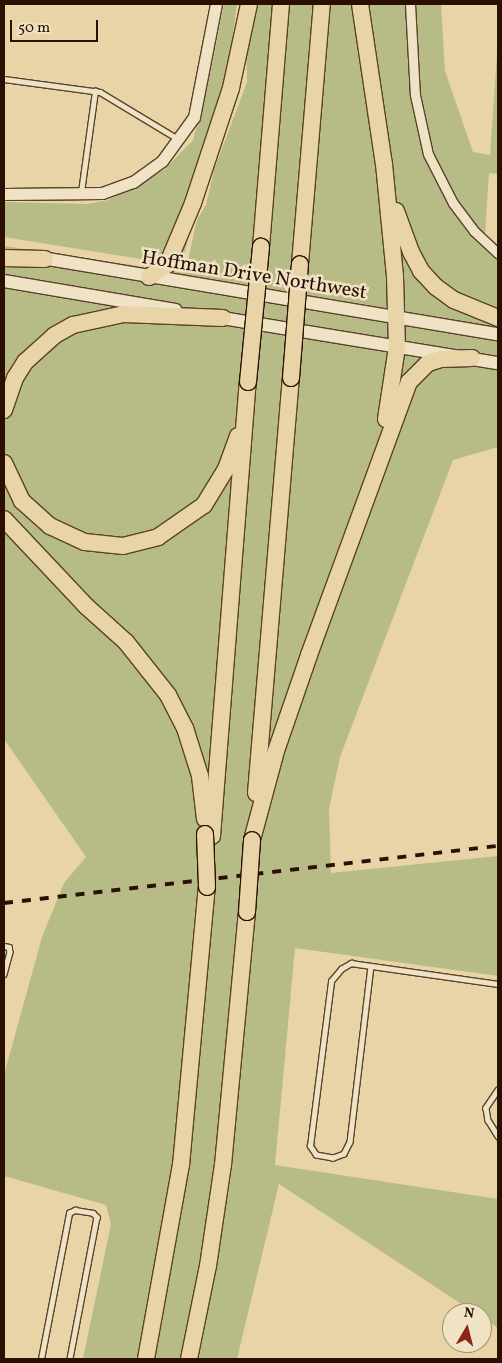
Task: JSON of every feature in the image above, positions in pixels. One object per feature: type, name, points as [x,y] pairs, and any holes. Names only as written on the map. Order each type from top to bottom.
[{"type":"highway","points":[[149,277],[167,265],[193,204],[231,88],[249,4]]},
{"type":"highway","points":[[146,1359],[181,1164],[202,950],[207,887],[208,835],[281,4]]},
{"type":"highway","points":[[189,1359],[208,1266],[223,1165],[247,912],[322,4]]},
{"type":"highway","points":[[360,4],[384,164],[397,318],[397,347],[387,416],[366,496]]},
{"type":"highway","points":[[384,164],[404,237],[420,271],[454,300],[498,318]]},
{"type":"highway","points":[[4,258],[45,259]]},
{"type":"highway","points":[[4,410],[15,378],[26,362],[55,335],[73,325],[124,314],[223,318]]},
{"type":"highway","points":[[252,840],[276,751],[366,496],[415,374],[428,363],[442,359],[472,358]]},
{"type":"highway","points":[[4,463],[22,501],[43,520],[67,536],[85,542],[123,546],[158,538],[188,518],[214,492],[236,445],[248,382]]},
{"type":"highway","points":[[7,521],[86,606],[132,647],[168,695],[185,728],[200,776],[208,835]]},
{"type":"main road","name":"Hoffman Drive Northwest","points":[[4,252],[498,334]]},
{"type":"main road","points":[[4,281],[498,363]]},
{"type":"street","points":[[4,194],[81,196],[102,193],[133,182],[162,161],[180,140],[199,100],[216,4]]},
{"type":"street","points":[[410,4],[415,95],[428,154],[453,203],[474,231],[498,253]]},
{"type":"lane","points":[[4,79],[95,91],[180,140]]},
{"type":"lane","points":[[81,196],[95,91]]},
{"type":"lane","points":[[4,946],[9,947],[10,952],[4,974]]},
{"type":"lane","points":[[371,966],[350,1142],[344,1154],[333,1158],[316,1155],[310,1146],[331,981],[341,969],[351,963],[498,984]]},
{"type":"lane","points":[[498,1090],[486,1108],[488,1120],[498,1136]]},
{"type":"lane","points":[[41,1359],[69,1213],[75,1210],[92,1213],[96,1218],[70,1359]]},
{"type":"green space","points":[[224,4],[237,4],[225,92],[185,252],[159,262],[4,237],[4,202],[87,204],[108,200],[164,170],[193,140],[207,89]]},
{"type":"green space","points":[[245,4],[441,4],[445,71],[473,152],[490,155],[498,39],[498,174],[489,173],[484,249],[498,260],[498,447],[453,460],[340,757],[329,809],[331,873],[498,856],[498,976],[295,948],[275,1165],[498,1199],[498,1328],[492,1324],[492,1303],[460,1303],[279,1184],[237,1359],[83,1359],[111,1224],[106,1205],[4,1176],[4,1075],[42,937],[64,883],[86,857],[4,739],[4,246],[185,273],[197,220],[206,205],[214,170],[247,82]]},
{"type":"railway","points":[[4,903],[498,846]]}]
